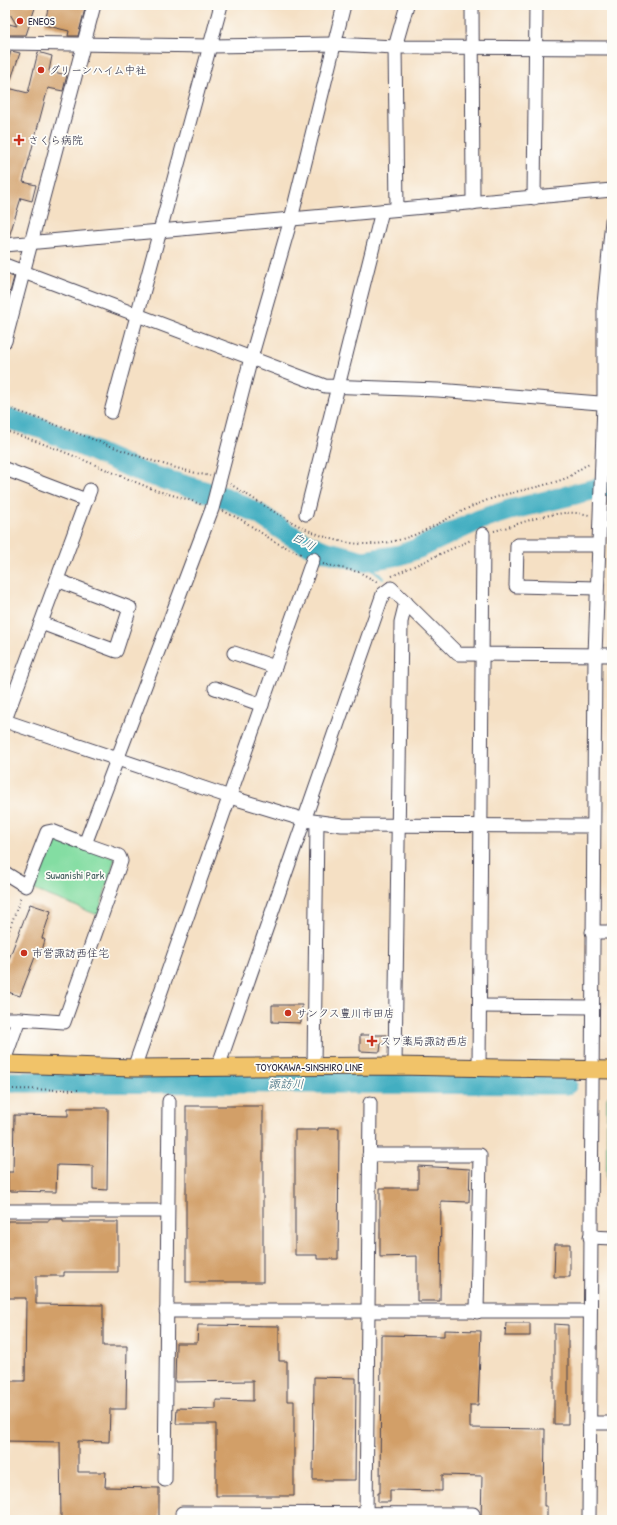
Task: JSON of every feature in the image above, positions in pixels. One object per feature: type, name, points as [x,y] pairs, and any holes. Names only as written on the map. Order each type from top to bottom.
[{"type":"main road","name":"TOYOKAWA-SINSHIRO LINE","points":[[5,1064],[134,1068],[395,1066],[612,1070]]},
{"type":"street","points":[[5,341],[94,5]]},
{"type":"street","points":[[111,412],[135,316],[160,230],[220,5]]},
{"type":"street","points":[[85,844],[116,757],[212,507],[291,219],[333,44],[344,5]]},
{"type":"street","points":[[397,209],[395,47],[406,5]]},
{"type":"street","points":[[472,5],[473,203]]},
{"type":"street","points":[[534,198],[536,5]]},
{"type":"street","points":[[5,43],[210,46],[333,44],[395,47],[472,46],[612,48]]},
{"type":"street","points":[[5,245],[612,190]]},
{"type":"street","points":[[306,514],[382,211]]},
{"type":"street","points":[[589,1520],[588,1423],[595,655],[599,517],[602,462],[608,404],[604,304],[612,221]]},
{"type":"street","points":[[5,265],[135,316],[325,386],[438,390],[608,404]]},
{"type":"street","points":[[5,468],[88,495],[5,720],[230,797],[311,821],[342,825],[593,826]]},
{"type":"street","points":[[479,1068],[483,534]]},
{"type":"street","points":[[597,588],[516,586],[518,545],[598,545]]},
{"type":"street","points":[[134,1068],[313,559]]},
{"type":"street","points":[[41,623],[116,651],[130,608],[57,580]]},
{"type":"street","points":[[218,1067],[311,821],[383,594],[391,588],[458,654],[612,655]]},
{"type":"street","points":[[395,1066],[401,622],[406,602]]},
{"type":"street","points":[[234,653],[275,667]]},
{"type":"street","points":[[215,688],[262,705]]},
{"type":"street","points":[[311,821],[314,1067]]},
{"type":"street","points":[[5,873],[26,886],[47,832],[52,831],[119,856],[121,861],[64,1022],[5,1019]]},
{"type":"street","points":[[592,932],[612,932]]},
{"type":"street","points":[[480,1006],[592,1007]]},
{"type":"street","points":[[5,1058],[19,1019]]},
{"type":"street","points":[[166,1480],[166,1310],[169,1101]]},
{"type":"street","points":[[366,1514],[370,1103]]},
{"type":"street","points":[[369,1155],[480,1155],[477,1312]]},
{"type":"street","points":[[5,1211],[167,1211]]},
{"type":"street","points":[[590,1237],[612,1238]]},
{"type":"street","points":[[166,1310],[369,1312],[590,1311]]},
{"type":"street","points":[[588,1423],[612,1423]]},
{"type":"street","points":[[182,1513],[473,1514]]},
{"type":"path","points":[[5,408],[51,422],[131,455],[220,480],[310,532],[350,545],[378,545],[415,534],[487,500],[566,479],[584,466],[602,462]]},
{"type":"path","points":[[5,431],[94,463],[162,493],[222,510],[275,542],[324,564],[359,572],[379,583],[384,579]]},
{"type":"path","points":[[391,576],[483,534],[555,514],[576,512],[599,517]]},
{"type":"path","points":[[5,941],[26,886]]},
{"type":"path","points":[[5,1089],[81,1090]]},
{"type":"green space","name":"Suwanishi Park","points":[[55,836],[115,858],[98,915],[29,888],[48,838]]},
{"type":"green space","points":[[612,1092],[612,1102],[610,1105],[609,1219],[606,1219],[607,1098]]},
{"type":"building","points":[[5,5],[36,5],[26,35],[5,35],[5,23],[17,26]]},
{"type":"building","points":[[49,5],[86,5],[78,36],[68,36],[69,31],[44,25]]},
{"type":"building","name":"さくら病院","points":[[11,51],[20,53],[8,88],[28,93],[38,52],[52,56],[49,71],[67,75],[63,91],[48,88],[23,182],[36,185],[32,201],[21,198],[9,237],[5,237],[5,57],[9,58]]},
{"type":"building","points":[[5,274],[14,277],[10,292],[5,290]]},
{"type":"building","name":"市営諏訪西住宅","points":[[30,904],[51,911],[42,938],[45,940],[41,954],[37,952],[20,996],[5,991],[5,969]]},
{"type":"building","points":[[272,1005],[302,1005],[301,1023],[272,1022]]},
{"type":"building","points":[[360,1035],[387,1035],[387,1043],[381,1044],[380,1052],[360,1051]]},
{"type":"building","points":[[186,1106],[263,1106],[263,1282],[186,1282]]},
{"type":"building","points":[[68,1108],[108,1108],[107,1190],[93,1189],[93,1166],[57,1165],[56,1192],[8,1191],[8,1172],[13,1172],[14,1115],[68,1116]]},
{"type":"building","points":[[318,1128],[339,1128],[338,1259],[317,1259],[317,1255],[295,1255],[295,1130],[318,1130]]},
{"type":"building","points":[[418,1166],[470,1169],[469,1202],[441,1201],[440,1301],[417,1301],[417,1256],[380,1257],[380,1188],[418,1188]]},
{"type":"building","points":[[49,1219],[63,1219],[63,1222],[118,1222],[118,1272],[64,1272],[64,1276],[36,1276],[36,1304],[103,1305],[103,1346],[127,1346],[126,1409],[110,1409],[109,1442],[78,1441],[78,1472],[106,1472],[105,1487],[159,1488],[159,1520],[61,1520],[60,1442],[5,1441],[5,1381],[25,1381],[26,1298],[5,1298],[7,1221],[49,1221]]},
{"type":"building","points":[[555,1244],[570,1244],[570,1277],[554,1277]]},
{"type":"building","points":[[506,1323],[530,1323],[530,1336],[505,1336]]},
{"type":"building","points":[[554,1324],[568,1325],[568,1424],[554,1424]]},
{"type":"building","points":[[198,1325],[279,1326],[279,1361],[287,1361],[287,1401],[294,1401],[294,1496],[216,1496],[216,1424],[176,1424],[177,1408],[216,1409],[216,1400],[253,1401],[253,1381],[175,1382],[176,1343],[197,1343]]},
{"type":"building","points":[[444,1330],[481,1331],[478,1405],[470,1405],[470,1428],[545,1429],[544,1506],[547,1506],[547,1520],[481,1520],[482,1476],[442,1475],[442,1491],[390,1490],[390,1502],[378,1502],[378,1493],[380,1493],[381,1335],[444,1336]]},
{"type":"building","points":[[314,1377],[356,1378],[355,1480],[313,1480]]},
{"type":"waterway","name":"白川","points":[[5,418],[43,429],[143,473],[224,497],[259,514],[287,533],[307,544],[324,551],[363,561],[400,555],[419,548],[479,520],[510,510],[612,485]]},
{"type":"waterway","points":[[363,561],[383,578]]},
{"type":"waterway","name":"諏訪川","points":[[5,1082],[567,1084]]},
{"type":"place","name":"ENEOS","points":[[20,21]]},
{"type":"place","name":"グリーンハイム中社","points":[[41,70]]},
{"type":"place","name":"さくら病院","points":[[19,140]]},
{"type":"place","name":"市営諏訪西住宅","points":[[24,953]]},
{"type":"place","name":"サンクス豊川市田店","points":[[288,1013]]},
{"type":"place","name":"スワ薬局諏訪西店","points":[[372,1041]]}]
